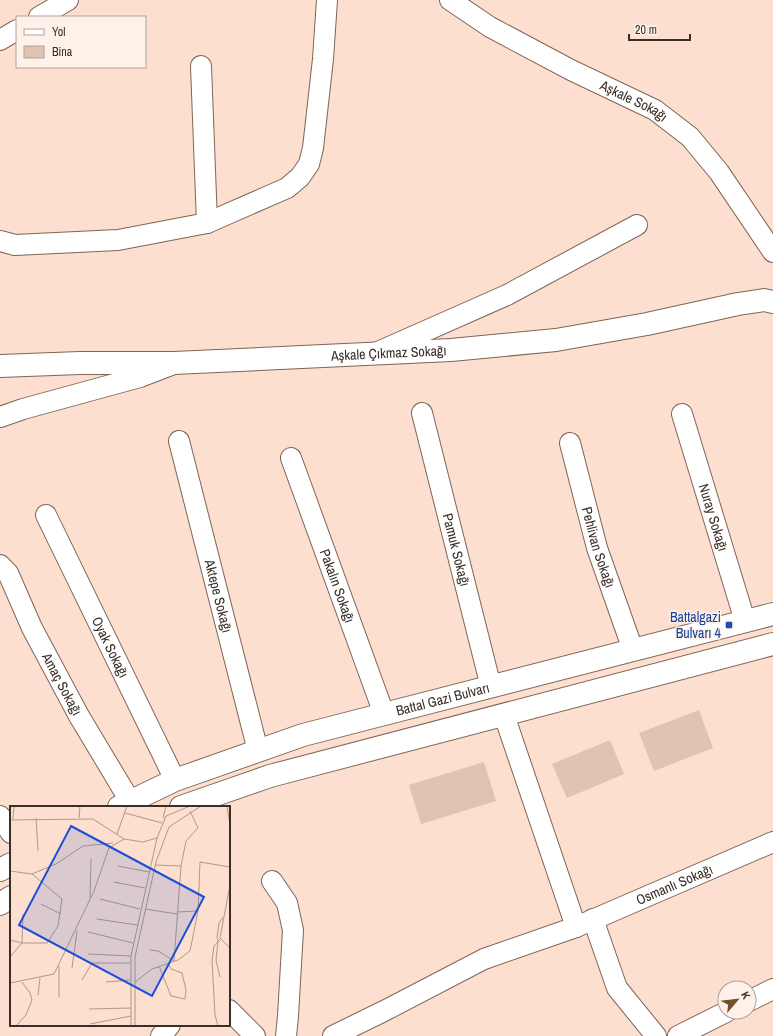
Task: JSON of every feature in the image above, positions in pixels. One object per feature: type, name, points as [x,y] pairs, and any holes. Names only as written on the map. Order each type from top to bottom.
[{"type":"main road","name":"Aşkale Çıkmaz Sokağı","points":[[0,366],[80,363],[174,364],[451,350],[556,340],[647,324],[738,304],[764,300],[773,302]]},
{"type":"main road","name":"Battal Gazi Bulvarı","points":[[125,804],[175,780],[303,735],[773,614]]},
{"type":"main road","points":[[184,806],[270,776],[773,644]]},
{"type":"main road","points":[[0,870],[10,865]]},
{"type":"main road","points":[[0,904],[10,898]]},
{"type":"street","points":[[41,16],[68,0]]},
{"type":"street","points":[[0,241],[15,245],[118,240],[207,223],[287,188],[300,177],[309,164],[313,148],[327,0]]},
{"type":"street","name":"Aşkale Sokağı","points":[[450,0],[490,27],[571,70],[655,110],[690,137],[719,172],[773,252]]},
{"type":"street","points":[[0,40],[16,31]]},
{"type":"street","points":[[201,66],[207,223]]},
{"type":"street","points":[[372,354],[507,295],[636,225]]},
{"type":"street","points":[[0,417],[23,409],[140,377],[174,364]]},
{"type":"street","name":"Pamuk Sokağı","points":[[422,412],[491,687]]},
{"type":"street","name":"Nuray Sokağı","points":[[682,414],[745,621]]},
{"type":"street","name":"Aktepe Sokağı","points":[[179,442],[258,751]]},
{"type":"street","name":"Pehlivan Sokağı","points":[[570,443],[596,548],[633,650]]},
{"type":"street","name":"Pakalın Sokağı","points":[[291,458],[384,714]]},
{"type":"street","name":"Oyak Sokağı","points":[[46,515],[175,780]]},
{"type":"street","name":"Amaç Sokağı","points":[[0,565],[8,573],[32,628],[125,804]]},
{"type":"street","points":[[504,715],[584,923],[617,988],[656,1036]]},
{"type":"street","points":[[0,816],[10,831]]},
{"type":"street","name":"Osmanlı Sokağı","points":[[333,1036],[484,959],[584,923],[773,842]]},
{"type":"street","points":[[272,880],[287,903],[293,930],[286,1036]]},
{"type":"street","points":[[757,997],[773,989]]},
{"type":"street","points":[[230,1011],[252,1035]]},
{"type":"street","points":[[678,1036],[717,1016]]},
{"type":"street","points":[[161,1036],[169,1026]]},
{"type":"building","points":[[699,710],[713,748],[654,771],[639,733]]},
{"type":"building","points":[[610,740],[624,774],[567,798],[552,764]]},
{"type":"building","points":[[484,762],[496,801],[421,824],[409,785]]},
{"type":"place","name":"Battalgazi Bulvarı 4","points":[[729,625]]}]
